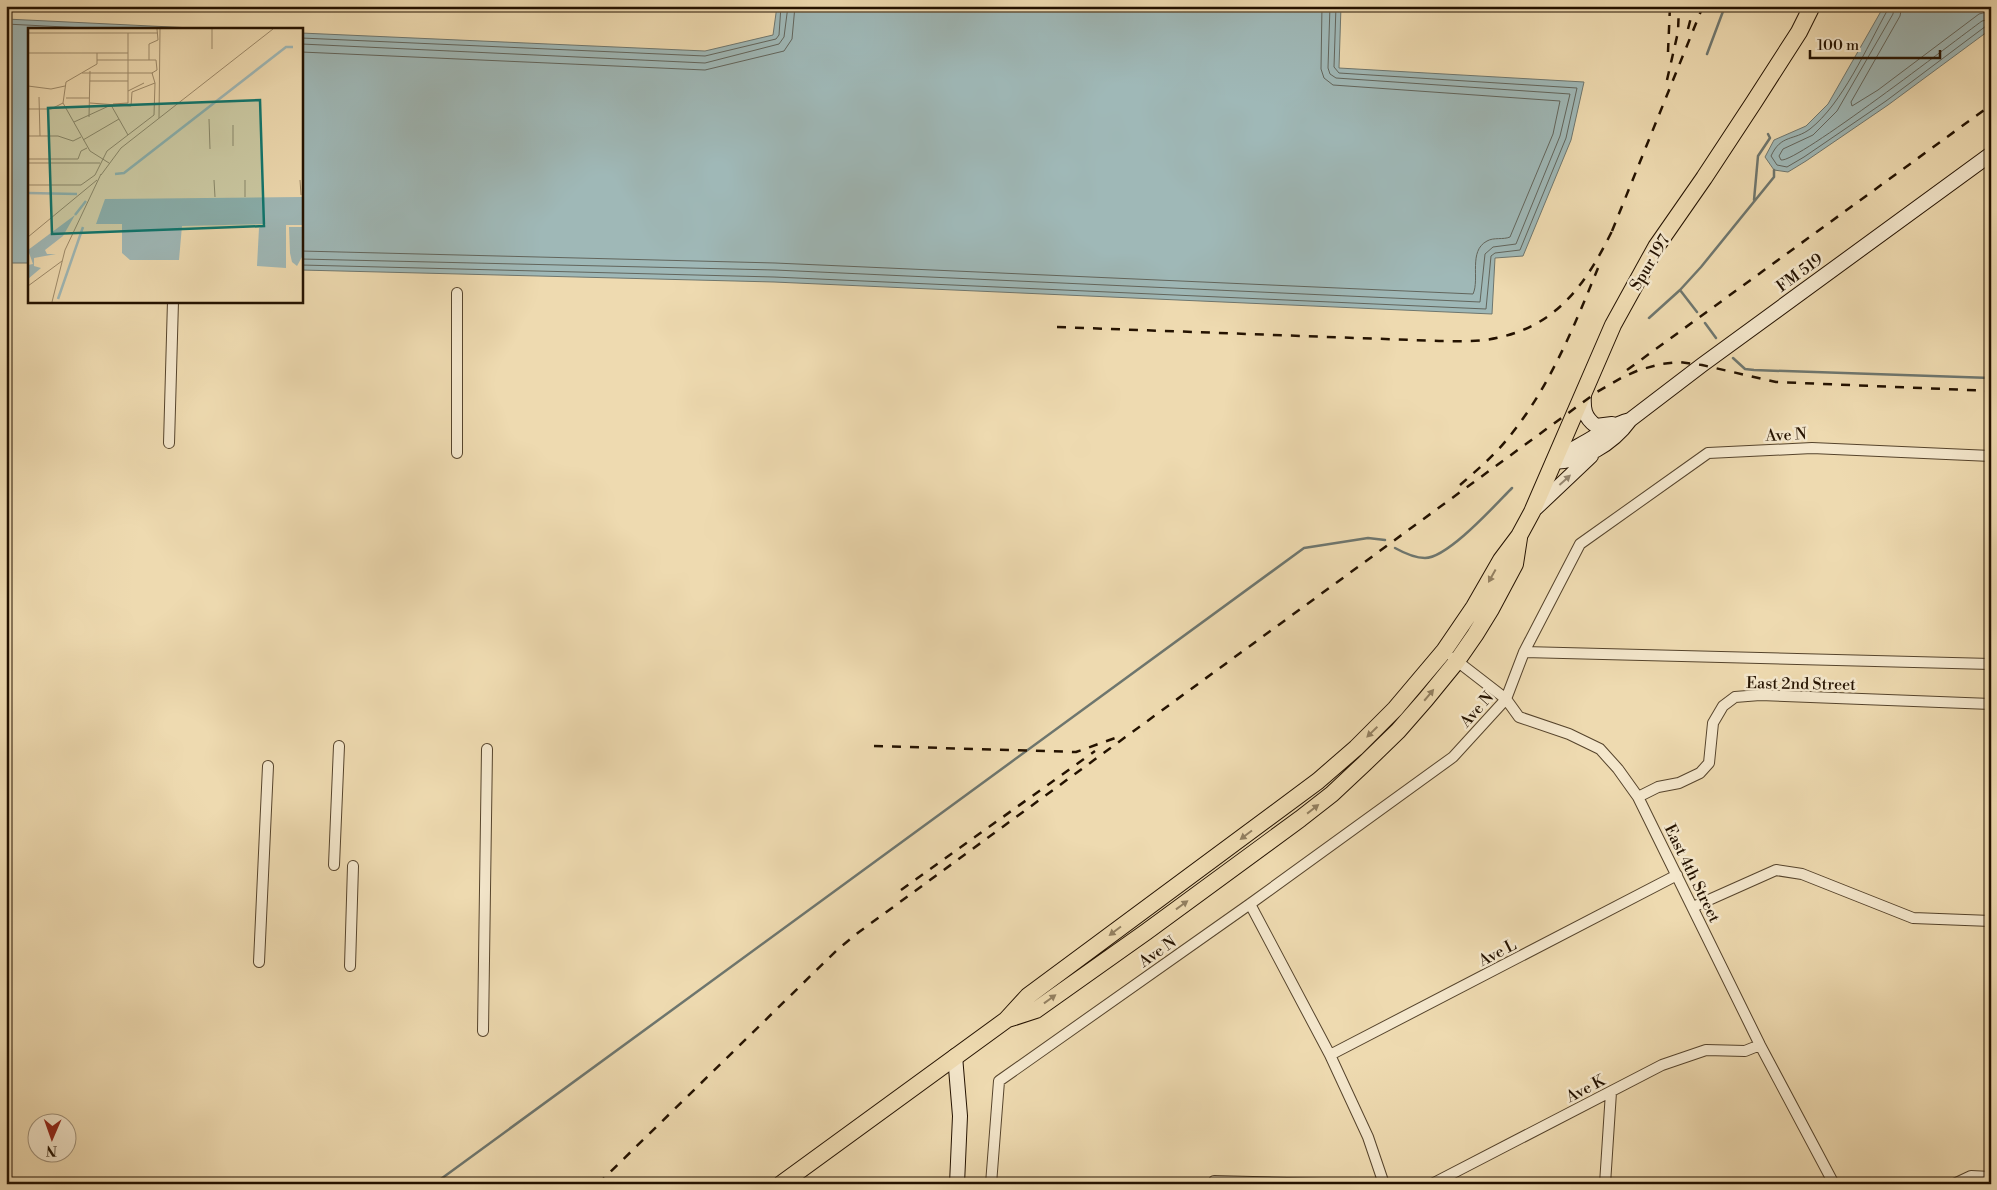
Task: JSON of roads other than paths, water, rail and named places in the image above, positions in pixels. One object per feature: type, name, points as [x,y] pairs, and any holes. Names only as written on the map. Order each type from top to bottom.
[{"type":"main road","name":"Spur 197","points":[[1519,536],[1532,512],[1612,325],[1656,246],[1744,117],[1799,32],[1812,6]]},
{"type":"main road","name":"FM 519","points":[[1552,462],[1576,458],[1600,448],[1622,432],[1630,420],[1702,365],[1991,154]]},
{"type":"main road","points":[[1584,388],[1583,408],[1589,420],[1596,426],[1616,423]]},
{"type":"main road","name":"FM 519","points":[[1552,462],[1565,452],[1595,437],[1616,423],[1630,420]]},
{"type":"main road","points":[[1532,512],[1600,448]]},
{"type":"main road","points":[[781,1184],[1006,1020],[1028,996],[1326,774],[1356,748],[1395,709],[1444,651],[1474,607],[1501,560],[1519,536]]},
{"type":"main road","points":[[1006,1020],[1036,1010],[1146,932],[1332,794],[1398,731],[1457,661],[1491,609],[1515,564],[1519,536]]},
{"type":"main road","points":[[955,1056],[960,1116],[957,1184]]},
{"type":"street","points":[[457,293],[457,453]]},
{"type":"street","points":[[169,443],[173,302]]},
{"type":"street","name":"Ave N","points":[[991,1184],[999,1081],[1250,904],[1453,757],[1506,699],[1524,652],[1580,544],[1708,453],[1812,448],[1991,456]]},
{"type":"street","name":"East 4th Street","points":[[1444,651],[1506,699],[1519,717],[1569,734],[1600,749],[1618,769],[1638,797],[1760,1044],[1834,1184]]},
{"type":"street","points":[[1524,652],[1991,664]]},
{"type":"street","name":"East 2nd Street","points":[[1638,797],[1658,787],[1679,783],[1700,773],[1709,763],[1713,723],[1723,706],[1735,697],[1760,695],[1991,704]]},
{"type":"street","points":[[334,865],[340,746]]},
{"type":"street","points":[[483,1031],[487,749]]},
{"type":"street","points":[[259,962],[268,766]]},
{"type":"street","points":[[350,966],[353,866]]},
{"type":"street","points":[[1693,907],[1776,870],[1802,874],[1913,918],[1991,921]]},
{"type":"street","name":"Ave L","points":[[1330,1055],[1678,875]]},
{"type":"street","points":[[1250,904],[1330,1055],[1368,1137],[1384,1184]]},
{"type":"street","name":"Ave K","points":[[1432,1184],[1662,1065],[1706,1050],[1745,1051],[1760,1044]]},
{"type":"street","points":[[1605,1184],[1611,1092]]},
{"type":"street","points":[[1954,1184],[1971,1176],[1991,1177]]},
{"type":"street","points":[[1214,1184],[1214,1181],[1322,1184]]},
{"type":"water","points":[[777,6],[1341,6],[1339,68],[1584,82],[1571,140],[1523,256],[1495,258],[1492,314],[774,282],[302,270],[302,33],[705,51],[773,35]]},
{"type":"water","points":[[1884,6],[1991,6],[1991,29],[1888,105],[1806,161],[1788,172],[1774,170],[1765,157],[1774,140],[1806,126],[1828,104]]},
{"type":"water","points":[[6,19],[192,28],[28,28],[28,263],[6,263]]},
{"type":"waterway","points":[[1707,54],[1725,6]]},
{"type":"waterway","points":[[1754,200],[1758,156],[1770,138],[1768,134]]},
{"type":"waterway","points":[[1649,318],[1680,290],[1701,267],[1774,177],[1774,170]]},
{"type":"waterway","points":[[1680,290],[1697,312]]},
{"type":"waterway","points":[[1705,323],[1716,338]]},
{"type":"waterway","points":[[1733,358],[1745,369],[1754,370],[1991,378]]},
{"type":"waterway","points":[[1395,548],[1417,557],[1435,556],[1471,529],[1512,488]]},
{"type":"waterway","points":[[434,1184],[1304,548],[1368,538],[1385,540]]},
{"type":"railway","points":[[1668,52],[1670,6]]},
{"type":"railway","points":[[1667,80],[1678,32],[1679,6]]},
{"type":"railway","points":[[1688,29],[1694,6]]},
{"type":"railway","points":[[1612,231],[1703,6]]},
{"type":"railway","points":[[1627,370],[1991,105]]},
{"type":"railway","points":[[1057,327],[1439,341],[1485,340],[1510,335],[1531,326],[1550,315],[1566,301],[1592,267],[1615,225]]},
{"type":"railway","points":[[1460,485],[1504,444],[1536,398],[1560,356],[1598,268]]},
{"type":"railway","points":[[598,1184],[838,949],[859,932],[1597,392],[1623,377],[1661,364],[1679,362],[1702,365],[1776,382],[1991,391]]},
{"type":"railway","points":[[874,746],[1076,752],[1118,737]]},
{"type":"railway","points":[[901,890],[1095,751]]}]
